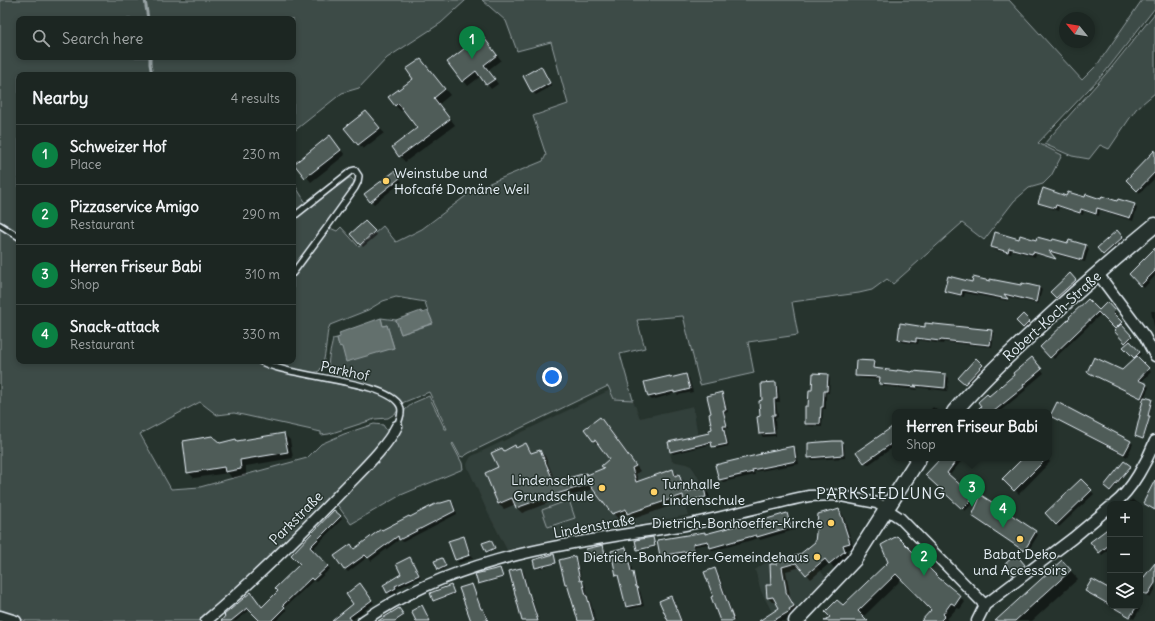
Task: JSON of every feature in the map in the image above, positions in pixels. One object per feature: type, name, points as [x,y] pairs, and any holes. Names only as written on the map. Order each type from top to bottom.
[{"type":"street","name":"Robert-Koch-Straße","points":[[957,409],[998,365],[1061,306],[1155,225]]},
{"type":"street","points":[[1098,274],[1145,337],[1155,356]]},
{"type":"street","name":"Parkstraße","points":[[206,621],[258,575],[326,507],[381,448],[397,426]]},
{"type":"street","points":[[1117,501],[1126,492],[1147,459],[1155,441]]},
{"type":"street","points":[[796,621],[854,560],[918,461]]},
{"type":"street","name":"Lindenstraße","points":[[363,621],[403,596],[472,567],[528,552],[571,543],[699,522],[809,496],[826,495],[848,497],[877,503],[887,508],[900,518],[985,605]]},
{"type":"street","points":[[977,621],[985,605],[1073,538],[1107,510]]},
{"type":"street","points":[[0,616],[16,621]]},
{"type":"lane","points":[[296,215],[351,171],[357,171],[360,176],[355,188],[296,268]]},
{"type":"lane","points":[[0,225],[16,235]]},
{"type":"lane","name":"Parkhof","points":[[265,364],[283,370],[357,385],[388,394],[396,400],[401,409],[397,426]]},
{"type":"shaded area","points":[[0,0],[466,0],[441,23],[387,58],[359,88],[342,93],[296,130],[296,72],[16,72],[16,232],[0,222]]},
{"type":"shaded area","points":[[482,0],[1009,0],[1082,80],[1097,65],[1142,0],[1155,0],[1155,8],[1105,72],[1038,143],[1062,155],[1051,176],[1043,184],[1029,188],[1014,201],[984,240],[962,223],[893,284],[887,279],[872,290],[792,302],[798,335],[748,342],[754,373],[700,385],[683,316],[637,320],[645,348],[620,354],[633,400],[614,399],[608,386],[463,457],[460,456],[453,443],[452,444],[462,463],[463,469],[401,495],[351,524],[336,503],[402,425],[405,410],[413,403],[429,396],[445,429],[447,429],[429,392],[402,403],[395,396],[384,390],[333,376],[330,372],[329,364],[333,339],[337,338],[339,346],[394,348],[387,325],[383,326],[381,318],[396,320],[401,334],[432,324],[425,302],[396,297],[383,301],[368,310],[330,325],[324,361],[320,370],[310,373],[274,364],[296,364],[296,273],[330,228],[337,231],[341,227],[359,247],[383,226],[396,242],[422,229],[475,189],[543,161],[546,155],[533,116],[568,104],[551,42],[517,51],[506,21]]},
{"type":"shaded area","points":[[1155,13],[1155,93],[1136,109],[1109,149],[1100,145],[1089,159],[1072,156],[1044,144],[1112,67]]},
{"type":"shaded area","points":[[349,178],[354,181],[352,188],[328,223],[296,265],[296,187],[309,208]]},
{"type":"shaded area","points":[[0,228],[16,238],[16,364],[260,364],[279,371],[374,392],[390,398],[397,407],[398,410],[396,413],[388,418],[375,419],[329,434],[321,435],[321,432],[234,413],[217,415],[200,402],[140,434],[171,489],[200,487],[307,458],[321,444],[344,434],[374,424],[383,425],[387,431],[384,442],[239,590],[201,621],[26,621],[0,612]]},
{"type":"shaded area","points":[[421,311],[422,313],[428,311],[433,323],[401,334],[396,320]]},
{"type":"shaded area","points":[[381,318],[383,326],[387,325],[394,348],[346,362],[342,347],[339,346],[337,338],[340,337],[339,333]]},
{"type":"shaded area","points":[[610,390],[614,399],[633,400],[640,418],[693,406],[698,436],[668,443],[672,461],[691,466],[704,488],[706,497],[684,501],[688,515],[622,528],[620,525],[507,550],[486,509],[468,468],[467,464],[470,458]]},
{"type":"shaded area","points":[[569,500],[575,518],[548,527],[542,510]]},
{"type":"shaded area","points":[[772,558],[777,560],[777,564],[782,567],[796,563],[806,575],[817,566],[826,578],[786,617],[780,617],[778,614],[772,612],[761,591],[755,570]]},
{"type":"building","points":[[482,35],[497,55],[484,65],[495,79],[486,85],[476,71],[462,82],[447,62]]},
{"type":"building","points":[[421,59],[445,89],[434,98],[450,119],[399,157],[392,147],[417,128],[398,103],[395,106],[388,97],[413,79],[406,69]]},
{"type":"building","points":[[541,66],[550,83],[532,93],[523,76]]},
{"type":"building","points":[[366,111],[380,128],[358,145],[344,128]]},
{"type":"building","points":[[330,135],[341,150],[305,178],[296,167],[296,162]]},
{"type":"building","points":[[1155,150],[1155,172],[1137,191],[1126,180]]},
{"type":"building","points":[[395,171],[400,178],[370,202],[364,194]]},
{"type":"building","points":[[1043,188],[1066,196],[1068,192],[1085,197],[1086,194],[1101,199],[1102,196],[1117,201],[1118,199],[1135,204],[1130,218],[1097,208],[1096,214],[1081,209],[1080,213],[1056,205],[1055,208],[1038,203]]},
{"type":"building","points":[[365,221],[375,231],[360,245],[350,234]]},
{"type":"building","points":[[1117,230],[1123,237],[1103,255],[1097,248]]},
{"type":"building","points":[[995,232],[1019,239],[1020,235],[1036,240],[1037,237],[1068,243],[1069,240],[1086,245],[1082,260],[1049,251],[1056,259],[1033,252],[1032,254],[1009,248],[1008,252],[991,247]]},
{"type":"building","points":[[1155,248],[1155,271],[1140,286],[1129,274]]},
{"type":"building","points":[[1070,273],[1076,280],[1056,298],[1050,292]]},
{"type":"building","points":[[948,276],[972,282],[973,277],[1021,285],[1022,283],[1039,287],[1036,302],[1004,294],[1008,299],[962,290],[961,295],[944,291]]},
{"type":"building","points":[[1088,299],[1099,310],[1107,302],[1115,311],[1113,313],[1122,322],[1115,329],[1098,312],[1050,358],[1040,347]]},
{"type":"building","points":[[1023,314],[1030,321],[1023,328],[1016,321]]},
{"type":"building","points":[[900,323],[925,327],[925,323],[992,330],[990,345],[916,338],[916,342],[898,339]]},
{"type":"building","points":[[1121,324],[1132,336],[1125,343],[1114,331]]},
{"type":"building","points":[[1130,341],[1140,352],[1134,358],[1123,347]]},
{"type":"building","points":[[1137,356],[1149,368],[1138,380],[1147,384],[1141,398],[1087,372],[1094,357],[1122,370]]},
{"type":"building","points":[[1032,357],[1042,369],[1023,385],[1024,387],[997,409],[978,409],[981,406],[978,402],[987,394],[989,396],[1014,375],[1013,373]]},
{"type":"building","points":[[976,358],[983,365],[965,384],[958,378]]},
{"type":"building","points":[[856,360],[874,361],[873,368],[946,374],[945,388],[879,384],[880,377],[855,376]]},
{"type":"building","points":[[813,373],[828,374],[827,391],[824,391],[820,424],[805,424],[805,406],[808,406],[809,390],[812,390]]},
{"type":"building","points":[[686,374],[690,389],[648,397],[644,382]]},
{"type":"building","points":[[776,382],[777,399],[774,399],[775,415],[772,415],[774,433],[759,434],[757,417],[760,416],[759,401],[762,400],[761,383]]},
{"type":"building","points":[[722,392],[726,410],[723,410],[727,426],[723,426],[727,444],[712,447],[711,442],[670,452],[668,442],[709,433],[709,430],[712,429],[709,414],[711,413],[707,396]]},
{"type":"building","points":[[1144,397],[1152,399],[1148,416],[1150,416],[1143,439],[1135,436]]},
{"type":"building","points":[[1057,402],[1131,441],[1124,454],[1052,417],[1052,412]]},
{"type":"building","points":[[600,417],[636,466],[632,468],[636,482],[673,469],[675,476],[679,474],[685,492],[704,488],[706,497],[684,501],[683,495],[627,514],[626,509],[612,514],[589,484],[516,508],[512,498],[498,504],[485,473],[498,467],[491,453],[502,448],[504,451],[515,445],[516,448],[526,443],[531,453],[540,450],[554,482],[586,473],[587,475],[604,468],[601,466],[609,459],[595,440],[593,441],[584,429]]},
{"type":"building","points":[[892,427],[892,443],[864,463],[856,452]]},
{"type":"building","points":[[284,433],[288,452],[240,460],[241,469],[225,472],[224,467],[187,473],[183,441],[212,436],[220,443],[236,439],[237,441]]},
{"type":"building","points":[[842,441],[843,455],[808,458],[808,443]]},
{"type":"building","points":[[794,446],[796,461],[752,470],[753,472],[719,480],[715,465]]},
{"type":"building","points":[[938,461],[956,461],[947,473],[974,497],[962,509],[925,475]]},
{"type":"building","points":[[1020,461],[1044,461],[1014,491],[1002,479]]},
{"type":"building","points":[[1124,461],[1131,466],[1110,491],[1104,486]]},
{"type":"building","points":[[1081,479],[1092,490],[1056,525],[1045,513]]},
{"type":"building","points":[[1155,480],[1155,510],[1143,503]]},
{"type":"building","points":[[981,495],[1036,531],[1024,551],[972,516]]},
{"type":"building","points":[[451,500],[455,511],[399,540],[398,536],[368,558],[365,555],[344,570],[334,556],[351,544],[354,549],[381,529],[382,530],[409,516],[410,517],[437,503]]},
{"type":"building","points":[[839,509],[850,543],[843,545],[845,551],[829,564],[825,559],[806,575],[796,563],[782,567],[786,592],[794,606],[789,609],[790,611],[773,621],[759,621],[779,608],[773,597],[767,598],[766,585],[771,585],[770,564],[777,564],[777,560],[799,555],[815,542],[818,514]]},
{"type":"building","points":[[334,510],[341,516],[310,547],[328,566],[313,580],[311,578],[283,605],[285,607],[271,621],[260,621],[247,608],[231,621],[221,621],[225,616],[224,615],[251,592],[262,607],[278,591],[275,588],[300,564],[291,555]]},
{"type":"building","points":[[787,513],[791,527],[710,548],[708,541],[693,544],[694,550],[660,556],[657,540],[705,532],[705,534],[753,523]]},
{"type":"building","points":[[1107,529],[1107,546],[1099,553],[1090,542]]},
{"type":"building","points":[[464,536],[470,555],[455,560],[448,541]]},
{"type":"building","points":[[897,536],[939,578],[961,596],[955,605],[951,603],[943,614],[945,616],[940,621],[921,621],[931,610],[896,574],[858,611],[868,621],[824,621],[830,617],[825,612],[837,600],[843,605],[888,562],[881,545]]},
{"type":"building","points":[[653,537],[655,546],[637,550],[635,540]]},
{"type":"building","points":[[491,540],[495,548],[486,552],[482,543]]},
{"type":"building","points":[[603,545],[605,554],[587,558],[586,549]]},
{"type":"building","points":[[626,547],[631,572],[633,572],[641,604],[626,607],[618,575],[616,576],[611,551]]},
{"type":"building","points":[[554,554],[556,563],[535,568],[533,560]]},
{"type":"building","points":[[1016,554],[1025,565],[1013,575],[1004,565]]},
{"type":"building","points":[[575,556],[580,581],[582,580],[594,621],[578,621],[567,584],[565,584],[559,560]]},
{"type":"building","points":[[410,557],[419,575],[395,586],[396,588],[387,593],[383,585],[401,574],[396,564]]},
{"type":"building","points":[[442,558],[446,566],[438,570],[434,561]]},
{"type":"building","points":[[1062,560],[1071,570],[1058,582],[1015,621],[995,621]]},
{"type":"building","points":[[1155,563],[1155,583],[1148,594],[1143,593],[1143,578]]},
{"type":"building","points":[[500,568],[503,577],[478,584],[475,574]]},
{"type":"building","points":[[521,568],[538,621],[522,621],[509,571]]},
{"type":"building","points":[[715,568],[733,621],[720,621],[711,597],[713,596],[704,572]]},
{"type":"building","points":[[1092,579],[1107,587],[1107,603],[1085,591]]},
{"type":"building","points":[[360,583],[372,600],[349,617],[352,621],[332,621],[353,604],[346,594]]},
{"type":"building","points":[[472,584],[481,609],[483,609],[488,621],[471,621],[459,588]]},
{"type":"building","points":[[451,585],[454,593],[433,601],[430,593]]},
{"type":"building","points":[[671,596],[681,621],[668,621],[659,601]]},
{"type":"building","points":[[422,605],[430,621],[416,621],[411,611]]},
{"type":"building","points":[[399,608],[404,615],[395,621],[378,621]]},
{"type":"building","points":[[1116,609],[1135,609],[1130,617]]},
{"type":"waterway","points":[[145,0],[148,16]]},
{"type":"waterway","points":[[150,60],[151,72]]},
{"type":"place","name":"Schweizer Hof","points":[[472,59]]},
{"type":"place","name":"Weinstube und Hofcafé Domäne Weil","points":[[386,181]]},
{"type":"place","name":"Lindenschule Grundschule","points":[[602,488]]},
{"type":"place","name":"Turnhalle Lindenschule","points":[[654,492]]},
{"type":"place","name":"Herren Friseur Babi","points":[[972,507]]},
{"type":"place","name":"Dietrich-Bonhoeffer-Kirche","points":[[831,523]]},
{"type":"place","name":"Snack-attack","points":[[1003,528]]},
{"type":"place","name":"Babat Deko und Accessoirs","points":[[1020,539]]},
{"type":"place","name":"Dietrich-Bonhoeffer-Gemeindehaus","points":[[817,557]]},
{"type":"place","name":"Pizzaservice Amigo","points":[[924,576]]},
{"type":"district","name":"PARKSIEDLUNG","points":[[881,493]]}]
